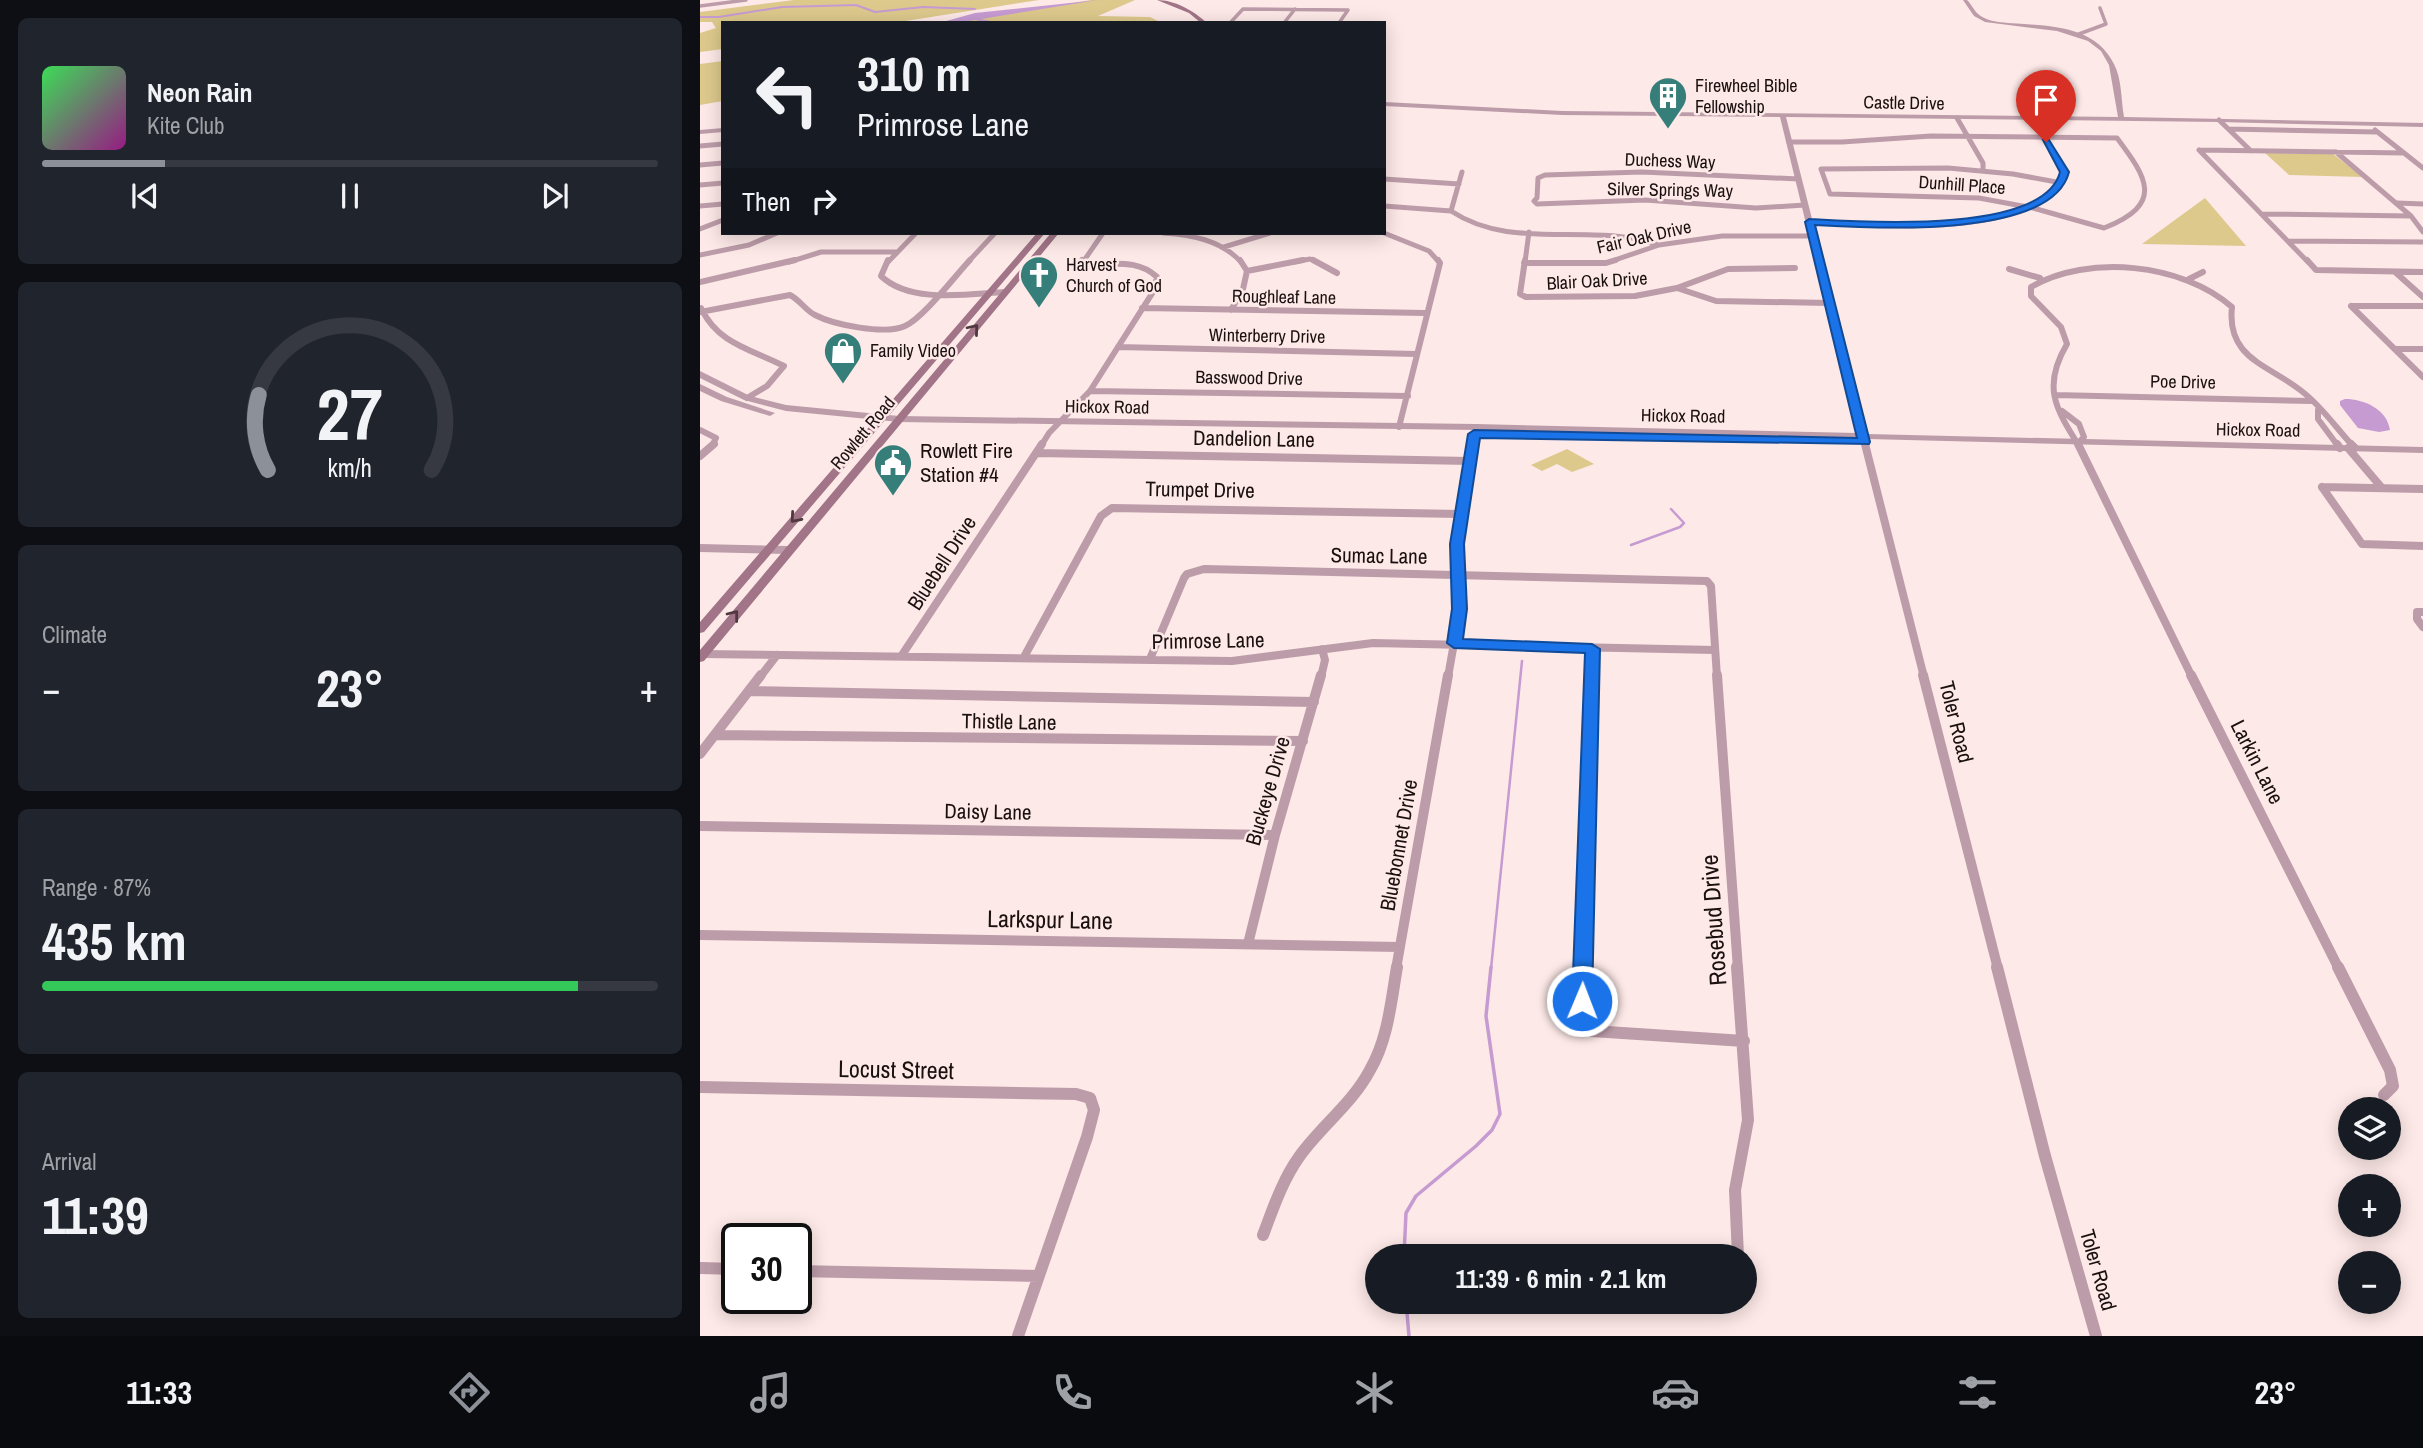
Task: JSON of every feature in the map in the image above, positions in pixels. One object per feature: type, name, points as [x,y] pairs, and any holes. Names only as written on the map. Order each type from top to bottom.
[{"type":"main road","points":[[1159,0],[1191,12],[1202,21]]},
{"type":"main road","points":[[1170,0],[1201,12],[1212,20]]},
{"type":"main road","name":"Rowlett Road","points":[[700,629],[1039,235]]},
{"type":"main road","name":"Rowlett Road","points":[[701,655],[1053,235]]},
{"type":"street","points":[[700,6],[746,0]]},
{"type":"street","points":[[1965,0],[1976,15],[1987,21],[2079,34],[2096,46],[2112,66],[2121,119]]},
{"type":"street","points":[[2079,34],[2106,24],[2100,8]]},
{"type":"street","points":[[1232,21],[1243,9],[1348,10],[1340,21]]},
{"type":"street","points":[[1286,21],[1295,9]]},
{"type":"street","name":"Castle Drive","points":[[1386,104],[1544,113],[2219,120],[2423,125]]},
{"type":"street","name":"Toler Road","points":[[1783,116],[2045,1156],[2096,1336]]},
{"type":"street","points":[[1957,118],[1983,163],[1983,171],[2062,183]]},
{"type":"street","points":[[2219,120],[2251,151]]},
{"type":"street","points":[[2365,122],[2423,168]]},
{"type":"street","points":[[2229,129],[2377,132]]},
{"type":"street","points":[[700,132],[721,130]]},
{"type":"street","points":[[1789,142],[1968,136],[2044,137],[2064,172],[2062,183],[2050,197],[2032,206],[1983,219],[1882,226],[1809,222]]},
{"type":"street","name":"Dunhill Place","points":[[1983,171],[1824,168],[1821,174],[1830,194],[1961,196],[2032,206],[2104,228],[2130,214],[2144,196],[2146,183],[2141,168],[2117,138],[2044,137]]},
{"type":"street","points":[[700,146],[721,144]]},
{"type":"street","points":[[2404,153],[2199,150],[2316,270],[2423,272]]},
{"type":"street","points":[[2336,152],[2411,216],[2423,232]]},
{"type":"street","points":[[700,164],[721,163]]},
{"type":"street","points":[[1451,211],[1462,172]]},
{"type":"street","name":"Duchess Way","points":[[1534,203],[1540,175],[1642,172],[1799,179]]},
{"type":"street","points":[[1386,179],[1459,184]]},
{"type":"street","points":[[700,185],[721,183]]},
{"type":"street","name":"Silver Springs Way","points":[[1534,203],[1657,200],[1763,207],[1805,205]]},
{"type":"street","points":[[2396,203],[2423,204]]},
{"type":"street","points":[[700,206],[721,204]]},
{"type":"street","points":[[1386,206],[1451,211],[1461,219],[1485,228],[1622,234],[1640,237],[1659,245]]},
{"type":"street","points":[[2261,214],[2411,216]]},
{"type":"street","points":[[700,229],[721,221]]},
{"type":"street","points":[[1524,263],[1529,232]]},
{"type":"street","points":[[1386,234],[1423,248],[1438,258],[1439,269],[1425,313],[1399,427]]},
{"type":"street","points":[[700,255],[749,245],[772,235]]},
{"type":"street","points":[[914,235],[883,267],[881,276],[892,286],[939,293],[1005,292]]},
{"type":"street","points":[[747,398],[767,386],[784,366],[731,345],[719,337],[701,310],[795,296],[807,311],[830,321],[857,326],[905,326],[993,235]]},
{"type":"street","name":"Bluebell Drive","points":[[902,655],[1059,421],[1090,391],[1156,286],[1157,277],[1153,272],[1125,264],[1082,262],[1102,235]]},
{"type":"street","points":[[1177,235],[1224,247],[1238,257],[1247,271],[1243,289],[1231,310]]},
{"type":"street","points":[[1224,247],[1263,235]]},
{"type":"street","name":"Fair Oak Drive","points":[[1524,263],[1606,263],[1659,245],[1728,235],[1813,236]]},
{"type":"street","points":[[2288,242],[2423,243]]},
{"type":"street","points":[[700,282],[780,265],[821,252],[896,252]]},
{"type":"street","points":[[1247,271],[1310,258],[1337,273]]},
{"type":"street","name":"Blair Oak Drive","points":[[1524,263],[1522,297],[1614,298],[1677,288],[1728,269],[1795,268]]},
{"type":"street","points":[[2009,269],[2040,278]]},
{"type":"street","points":[[2062,411],[2079,424],[2084,437],[2078,443],[2064,424],[2052,374],[2067,344],[2060,327],[2031,296],[2031,287],[2040,278],[2059,272],[2150,272],[2189,279],[2225,297],[2232,307],[2230,326],[2239,346],[2255,361],[2305,393],[2318,411],[2332,421],[2348,448]]},
{"type":"street","points":[[2189,279],[2203,272]]},
{"type":"street","points":[[2395,272],[2423,297]]},
{"type":"street","points":[[1677,288],[1699,298],[1716,301],[1829,303]]},
{"type":"street","points":[[2423,306],[2351,306],[2423,377]]},
{"type":"street","name":"Roughleaf Lane","points":[[1142,308],[1425,313]]},
{"type":"street","name":"Winterberry Drive","points":[[1118,347],[1416,354]]},
{"type":"street","points":[[2395,349],[2423,349]]},
{"type":"street","name":"Hickox Road","points":[[700,374],[747,398],[806,411],[880,420]]},
{"type":"street","name":"Hickox Road","points":[[700,387],[746,407],[796,417],[1399,427],[1570,436],[1863,438],[1945,443],[1966,440],[2423,450]]},
{"type":"street","name":"Basswood Drive","points":[[1090,391],[1408,396]]},
{"type":"street","name":"Poe Drive","points":[[2055,395],[2311,401]]},
{"type":"street","points":[[796,417],[806,411]]},
{"type":"street","points":[[2318,411],[2318,419],[2348,448],[2382,488]]},
{"type":"street","points":[[700,430],[716,438],[715,443],[700,456]]},
{"type":"street","name":"Hickox Road","points":[[1475,430],[1651,431],[1670,435]]},
{"type":"street","name":"Bluebonnet Drive","points":[[1263,1235],[1286,1178],[1305,1149],[1360,1088],[1377,1062],[1385,1034],[1460,609],[1457,544],[1475,430]]},
{"type":"street","points":[[1570,436],[1579,431],[1651,431]]},
{"type":"street","name":"Larkin Lane","points":[[2078,443],[2169,631],[2390,1070],[2393,1086],[2384,1095]]},
{"type":"street","name":"Dandelion Lane","points":[[1037,453],[1470,461]]},
{"type":"street","points":[[2423,489],[2322,487],[2362,544],[2423,546]]},
{"type":"street","name":"Trumpet Drive","points":[[1024,657],[1101,516],[1112,508],[1461,514]]},
{"type":"street","points":[[701,549],[788,550]]},
{"type":"street","name":"Sumac Lane","points":[[1150,659],[1184,578],[1194,571],[1460,574],[1707,581]]},
{"type":"street","name":"Rosebud Drive","points":[[1707,581],[1711,586],[1748,1120],[1735,1190],[1737,1244]]},
{"type":"street","points":[[2420,612],[2417,619],[2423,627]]},
{"type":"street","name":"Primrose Lane","points":[[701,655],[1232,660],[1275,657],[1373,643],[1715,650]]},
{"type":"street","name":"Buckeye Drive","points":[[1248,944],[1275,835],[1325,660],[1322,649]]},
{"type":"street","points":[[1592,649],[1582,986],[1584,1024],[1592,1031],[1609,1034],[1744,1041]]},
{"type":"street","points":[[700,754],[777,655]]},
{"type":"street","points":[[749,691],[1314,702]]},
{"type":"street","name":"Thistle Lane","points":[[715,735],[1303,741]]},
{"type":"street","name":"Daisy Lane","points":[[700,826],[1275,835]]},
{"type":"street","name":"Larkspur Lane","points":[[700,935],[1400,947]]},
{"type":"street","name":"Locust Street","points":[[700,1087],[1076,1094],[1090,1098],[1094,1110],[1087,1137],[1039,1276]]},
{"type":"street","points":[[700,1268],[721,1269]]},
{"type":"street","points":[[812,1270],[1039,1276],[1018,1336]]},
{"type":"shaded area","points":[[794,0],[1039,0],[906,21],[721,21],[721,49],[700,52],[700,33],[716,28],[712,22],[700,22],[700,12]]},
{"type":"shaded area","points":[[1091,0],[1135,0],[1098,16],[1150,17],[1158,21],[960,21]]},
{"type":"shaded area","points":[[1098,0],[968,21],[946,21],[975,13]]},
{"type":"shaded area","points":[[721,61],[721,101],[700,105],[700,64]]},
{"type":"shaded area","points":[[2265,153],[2333,154],[2363,177],[2289,175]]},
{"type":"shaded area","points":[[2205,198],[2246,246],[2142,244]]},
{"type":"shaded area","points":[[2345,399],[2374,407],[2384,416],[2390,430],[2379,432],[2358,428],[2340,405],[2340,401]]},
{"type":"shaded area","points":[[1567,449],[1594,464],[1572,472],[1557,464],[1542,471],[1531,465]]},
{"type":"waterway","points":[[700,17],[719,17],[782,7],[856,5],[875,12],[923,7],[975,9]]},
{"type":"waterway","points":[[975,19],[986,21]]},
{"type":"waterway","points":[[1631,545],[1680,527],[1684,523],[1671,509]]},
{"type":"waterway","points":[[1491,969],[1522,661]]},
{"type":"waterway","points":[[1405,1244],[1406,1213],[1416,1196],[1476,1146],[1492,1130],[1500,1114],[1486,1016],[1491,967]]},
{"type":"waterway","points":[[1407,1314],[1409,1336]]},
{"type":"place","name":"Firewheel Bible Fellowship","points":[[1668,130]]},
{"type":"place","name":"Harvest Church of God","points":[[1039,309]]},
{"type":"place","name":"Family Video","points":[[843,385]]},
{"type":"place","name":"Rowlett Fire Station #4","points":[[893,497]]},
{"type":"route","points":[[1582,1001],[1592,649],[1454,643],[1460,609],[1457,544],[1474,434],[1864,442],[1809,222],[1882,226],[1937,224],[1983,219],[2032,206],[2050,197],[2062,183],[2064,172],[2046,142]]}]
